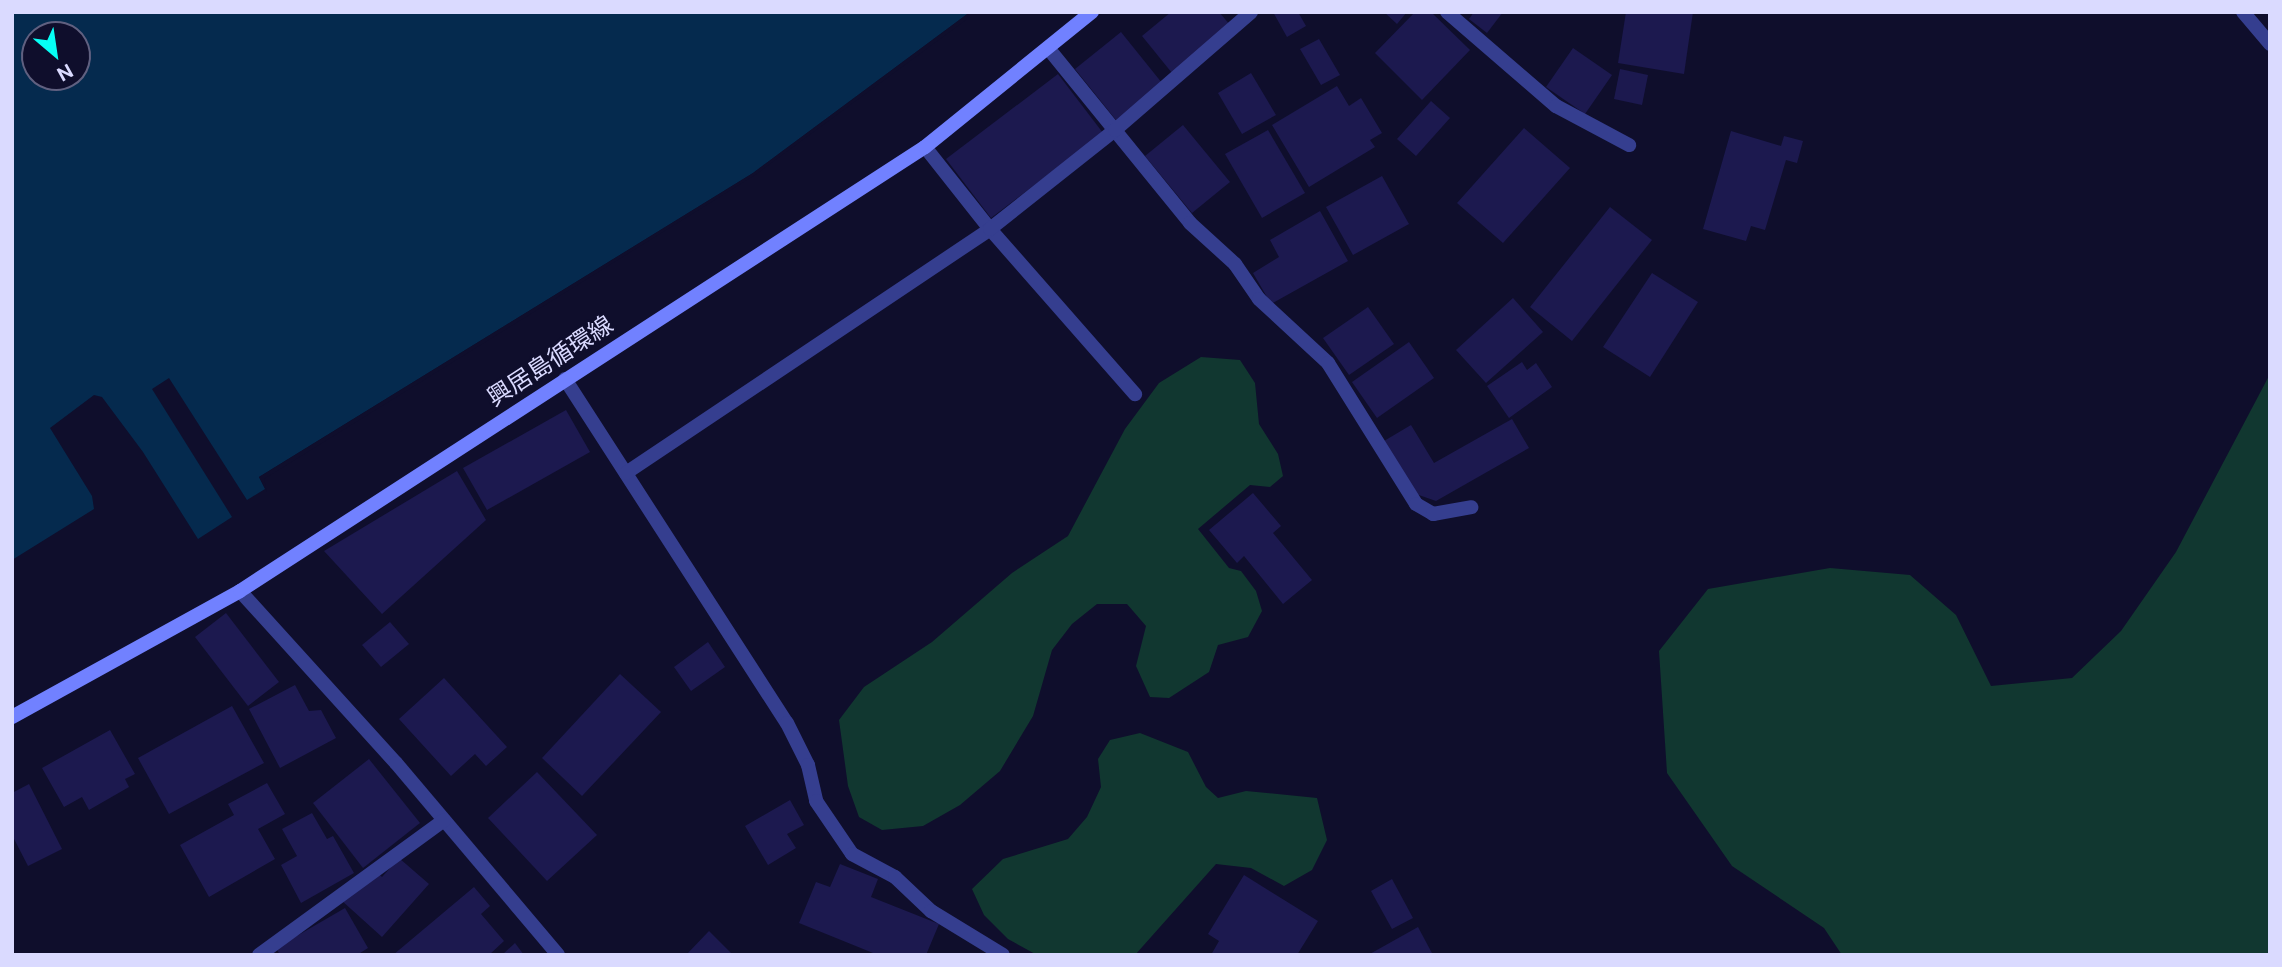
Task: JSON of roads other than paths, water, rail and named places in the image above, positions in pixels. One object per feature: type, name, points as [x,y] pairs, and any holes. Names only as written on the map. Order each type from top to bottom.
[{"type":"main road","name":"興居島循環線","points":[[12,717],[240,591],[925,147],[1093,12]]},
{"type":"street","points":[[626,473],[990,229],[1115,130],[1251,12]]},
{"type":"street","points":[[1447,12],[1556,106],[1629,145]]},
{"type":"street","points":[[2243,12],[2270,44]]},
{"type":"street","points":[[1048,48],[1190,223],[1235,264],[1259,299],[1328,363],[1416,504],[1433,514],[1471,507]]},
{"type":"street","points":[[925,147],[990,229],[1135,394]]},
{"type":"street","points":[[565,379],[787,723],[808,765],[816,801],[852,854],[895,877],[931,911],[1003,955]]},
{"type":"street","points":[[240,591],[444,820],[558,955]]},
{"type":"street","points":[[259,955],[444,820]]},
{"type":"water","points":[[12,12],[970,12],[753,173],[259,477],[265,489],[247,500],[169,378],[152,389],[232,517],[198,539],[143,452],[102,397],[94,395],[50,428],[92,496],[94,509],[12,560]]}]
